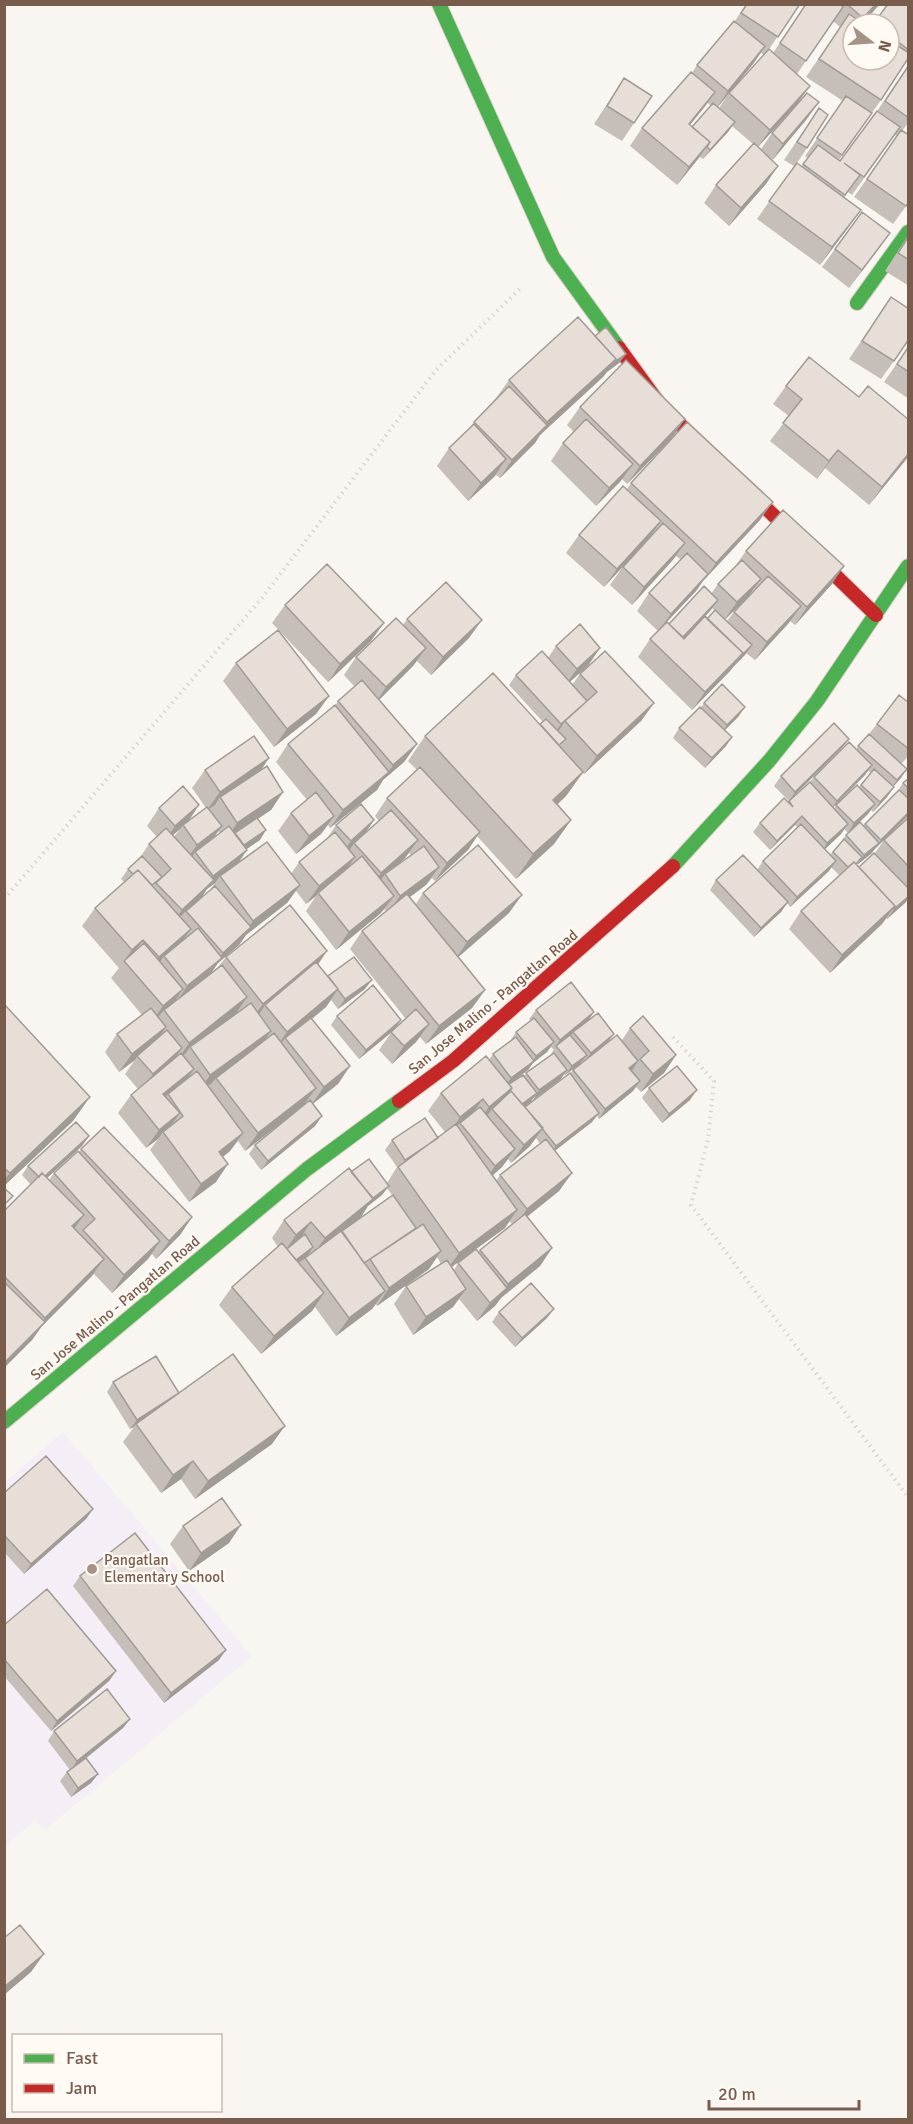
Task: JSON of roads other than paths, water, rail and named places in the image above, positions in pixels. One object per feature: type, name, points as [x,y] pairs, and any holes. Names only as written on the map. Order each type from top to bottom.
[{"type":"street","points":[[440,4],[553,257],[662,406],[876,615]]},
{"type":"street","points":[[857,303],[909,232]]},
{"type":"street","name":"San Jose Malino - Pangatlan Road","points":[[4,1422],[307,1169],[453,1061],[659,880],[769,761],[817,701],[909,566]]},
{"type":"place","name":"Pangatlan Elementary School","points":[[92,1569]]}]
